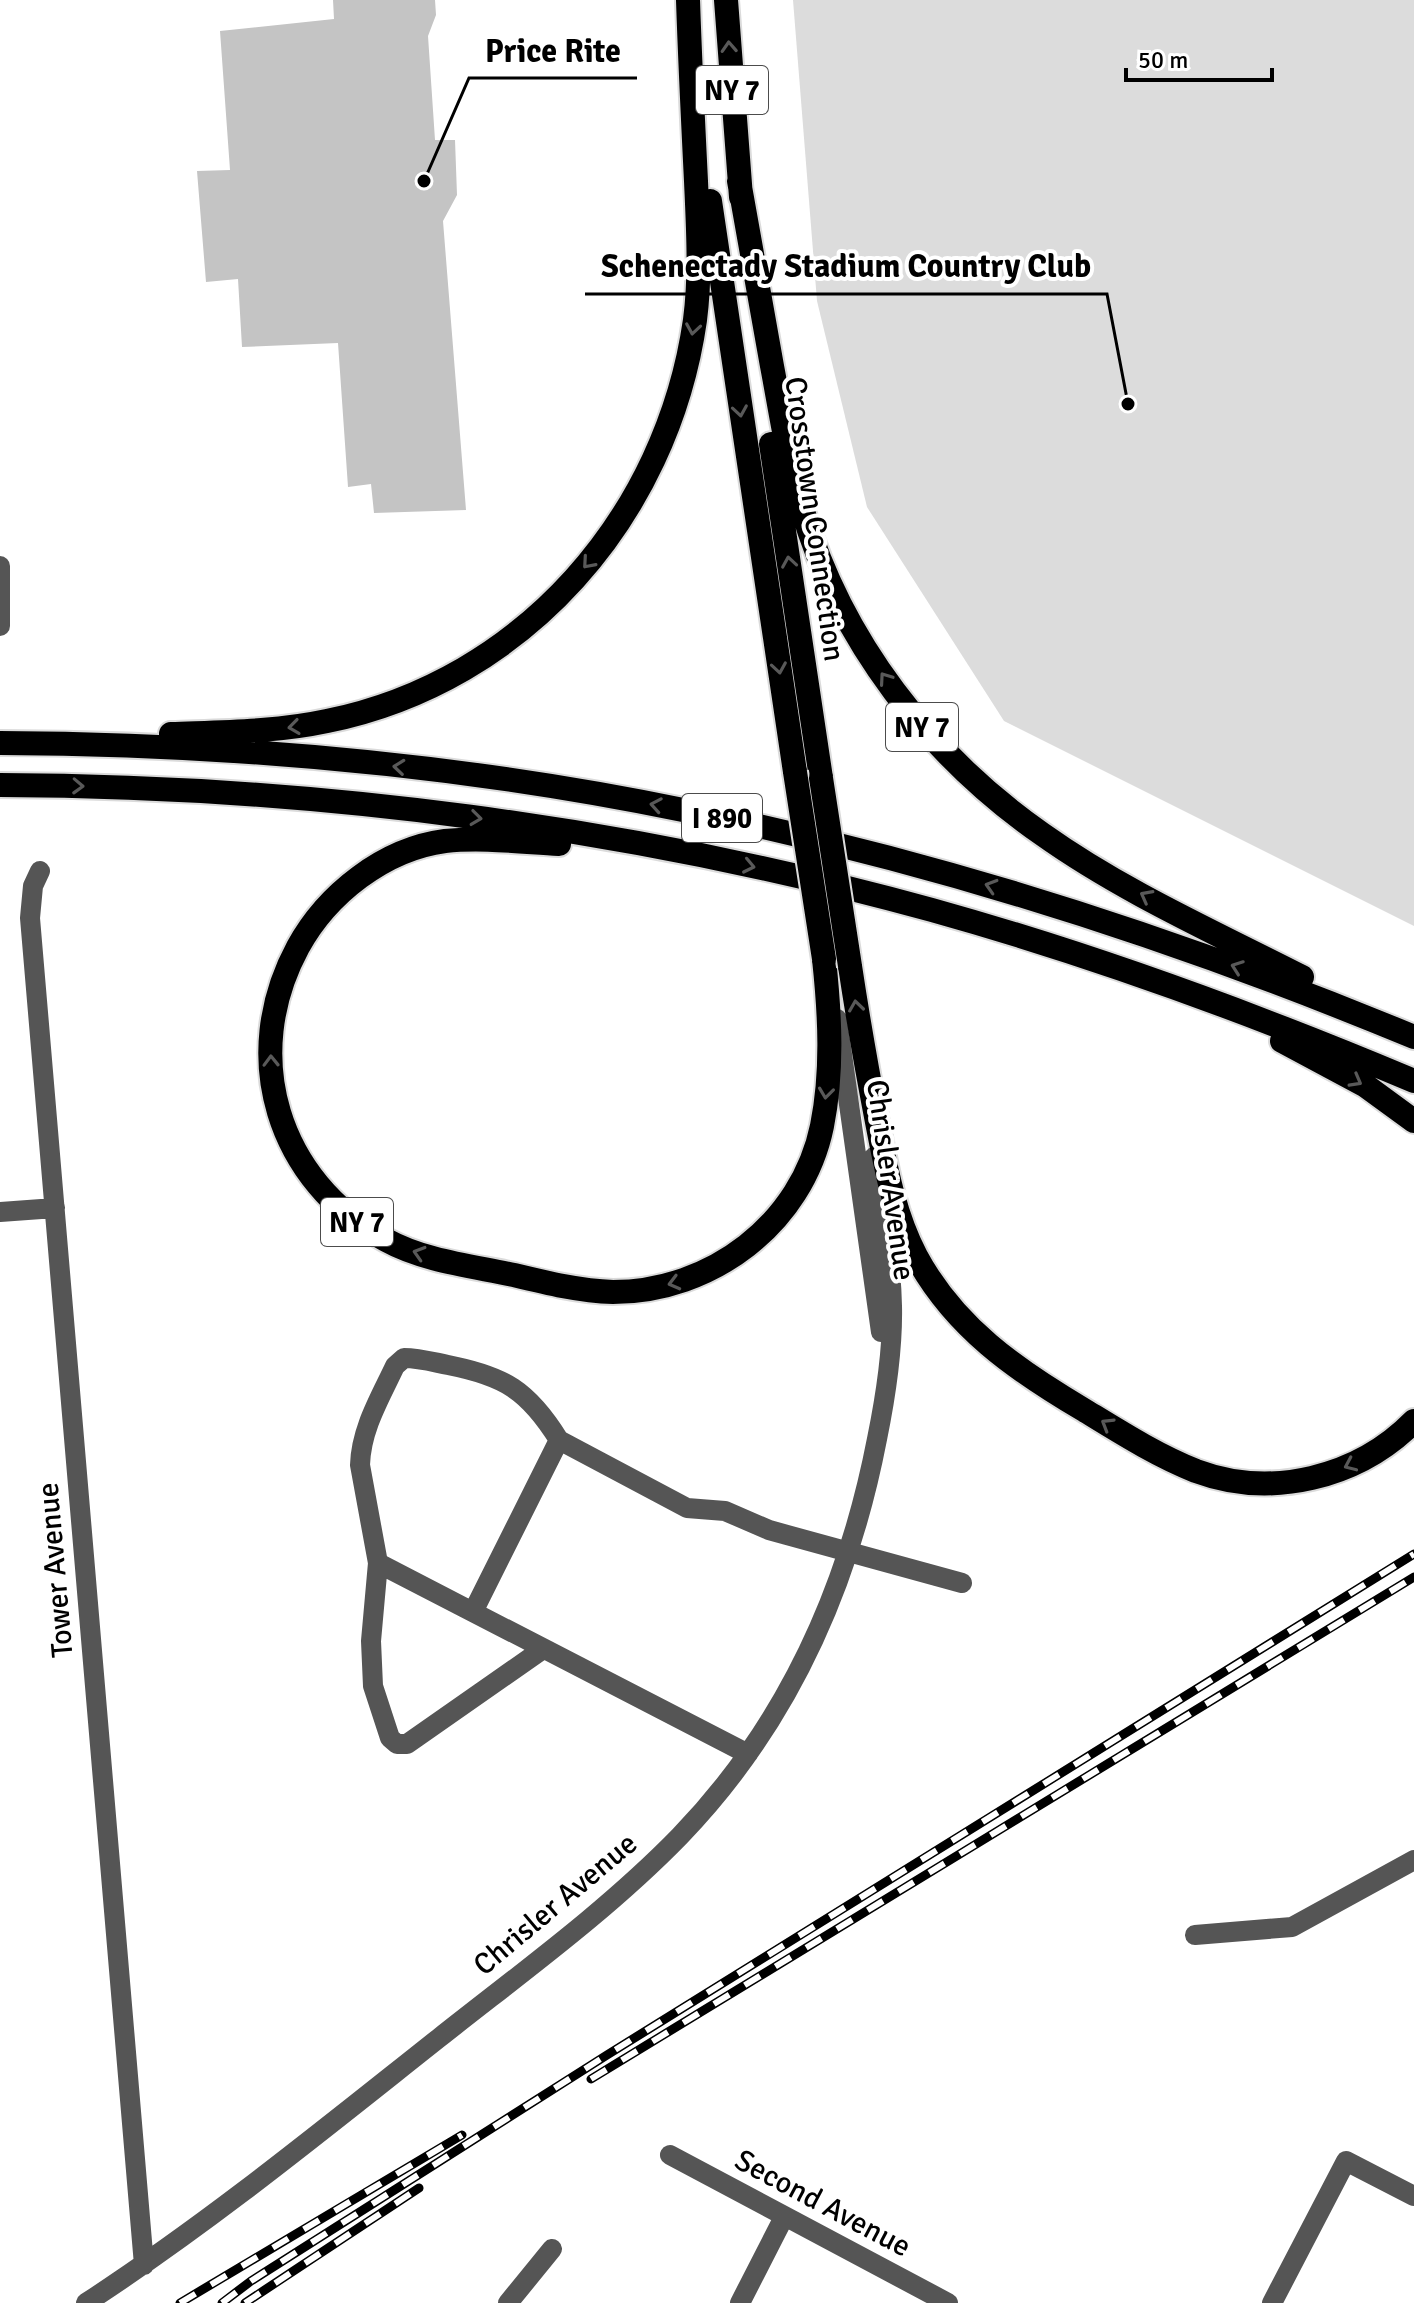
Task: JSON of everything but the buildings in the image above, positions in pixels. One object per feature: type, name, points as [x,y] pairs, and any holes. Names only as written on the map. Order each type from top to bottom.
[{"type":"highway","points":[[0,743],[263,730],[330,721],[366,711],[426,688],[480,659],[529,623],[576,577],[617,526],[650,470],[673,414],[689,353],[699,256],[688,0]]},
{"type":"highway","name":"Crosstown Connection","points":[[688,0],[695,81],[717,247],[824,959]]},
{"type":"highway","name":"Crosstown Connection","points":[[726,0],[739,181],[764,396],[862,1046],[887,1177],[905,1233],[931,1281],[950,1306],[980,1338],[1017,1369],[1171,1461],[1199,1472],[1254,1483],[1296,1481],[1338,1471],[1364,1459],[1414,1421]]},
{"type":"highway","name":"NY 7","points":[[739,181],[782,420],[802,510],[833,590],[854,630],[900,699],[941,748],[979,785],[1042,835],[1138,892],[1414,1037]]},
{"type":"highway","name":"I 890","points":[[0,743],[149,747],[328,759],[506,780],[682,809],[943,872],[1100,919],[1282,984],[1414,1037]]},
{"type":"highway","name":"I 890","points":[[0,785],[147,789],[324,801],[500,821],[673,850],[933,910],[1102,962],[1188,991],[1414,1081]]},
{"type":"highway","name":"NY 7","points":[[673,850],[445,841],[399,854],[375,867],[334,900],[300,944],[287,970],[278,996],[270,1055],[278,1113],[297,1155],[322,1191],[363,1226],[388,1241],[412,1251],[467,1265],[552,1284],[613,1292],[673,1285],[699,1276],[736,1255],[767,1228],[787,1204],[812,1156],[821,1130],[829,1071],[824,959]]},
{"type":"highway","points":[[1188,991],[1366,1086],[1414,1121]]},
{"type":"street","points":[[0,566],[0,626]]},
{"type":"street","name":"Tower Avenue","points":[[40,871],[33,886],[30,918],[144,2265]]},
{"type":"street","name":"Chrisler Avenue","points":[[824,959],[842,1052],[873,1267],[882,1340],[883,1411]]},
{"type":"street","name":"Chrisler Avenue","points":[[86,2303],[228,2203],[604,1906],[681,1835],[716,1797],[778,1709],[828,1613],[849,1553],[869,1479],[889,1364],[892,1305],[862,1046]]},
{"type":"street","points":[[0,1212],[55,1208]]},
{"type":"street","points":[[543,1649],[407,1744],[397,1744],[390,1738],[373,1686],[371,1641],[378,1563],[360,1465],[364,1434],[395,1366],[404,1358],[472,1369],[506,1381],[547,1421],[559,1440],[687,1508],[725,1511],[769,1530],[962,1583]]},
{"type":"street","points":[[473,1612],[559,1440]]},
{"type":"street","points":[[378,1563],[748,1754]]},
{"type":"street","points":[[1195,1935],[1292,1927],[1414,1860]]},
{"type":"street","name":"Second Avenue","points":[[670,2155],[948,2303]]},
{"type":"street","points":[[1272,2303],[1346,2161],[1414,2196]]},
{"type":"street","points":[[740,2303],[784,2217]]},
{"type":"street","points":[[508,2303],[552,2249]]},
{"type":"shaded area","points":[[793,0],[1414,0],[1414,926],[1004,721],[867,507],[817,301]]},
{"type":"railway","points":[[222,2303],[251,2281],[607,2055],[1414,1554]]},
{"type":"railway","points":[[591,2079],[1414,1577]]},
{"type":"railway","points":[[180,2303],[462,2135]]},
{"type":"railway","points":[[245,2303],[419,2188]]},
{"type":"place","name":"Price Rite","points":[[424,181]]},
{"type":"place","name":"Schenectady Stadium Country Club","points":[[1128,404]]}]
